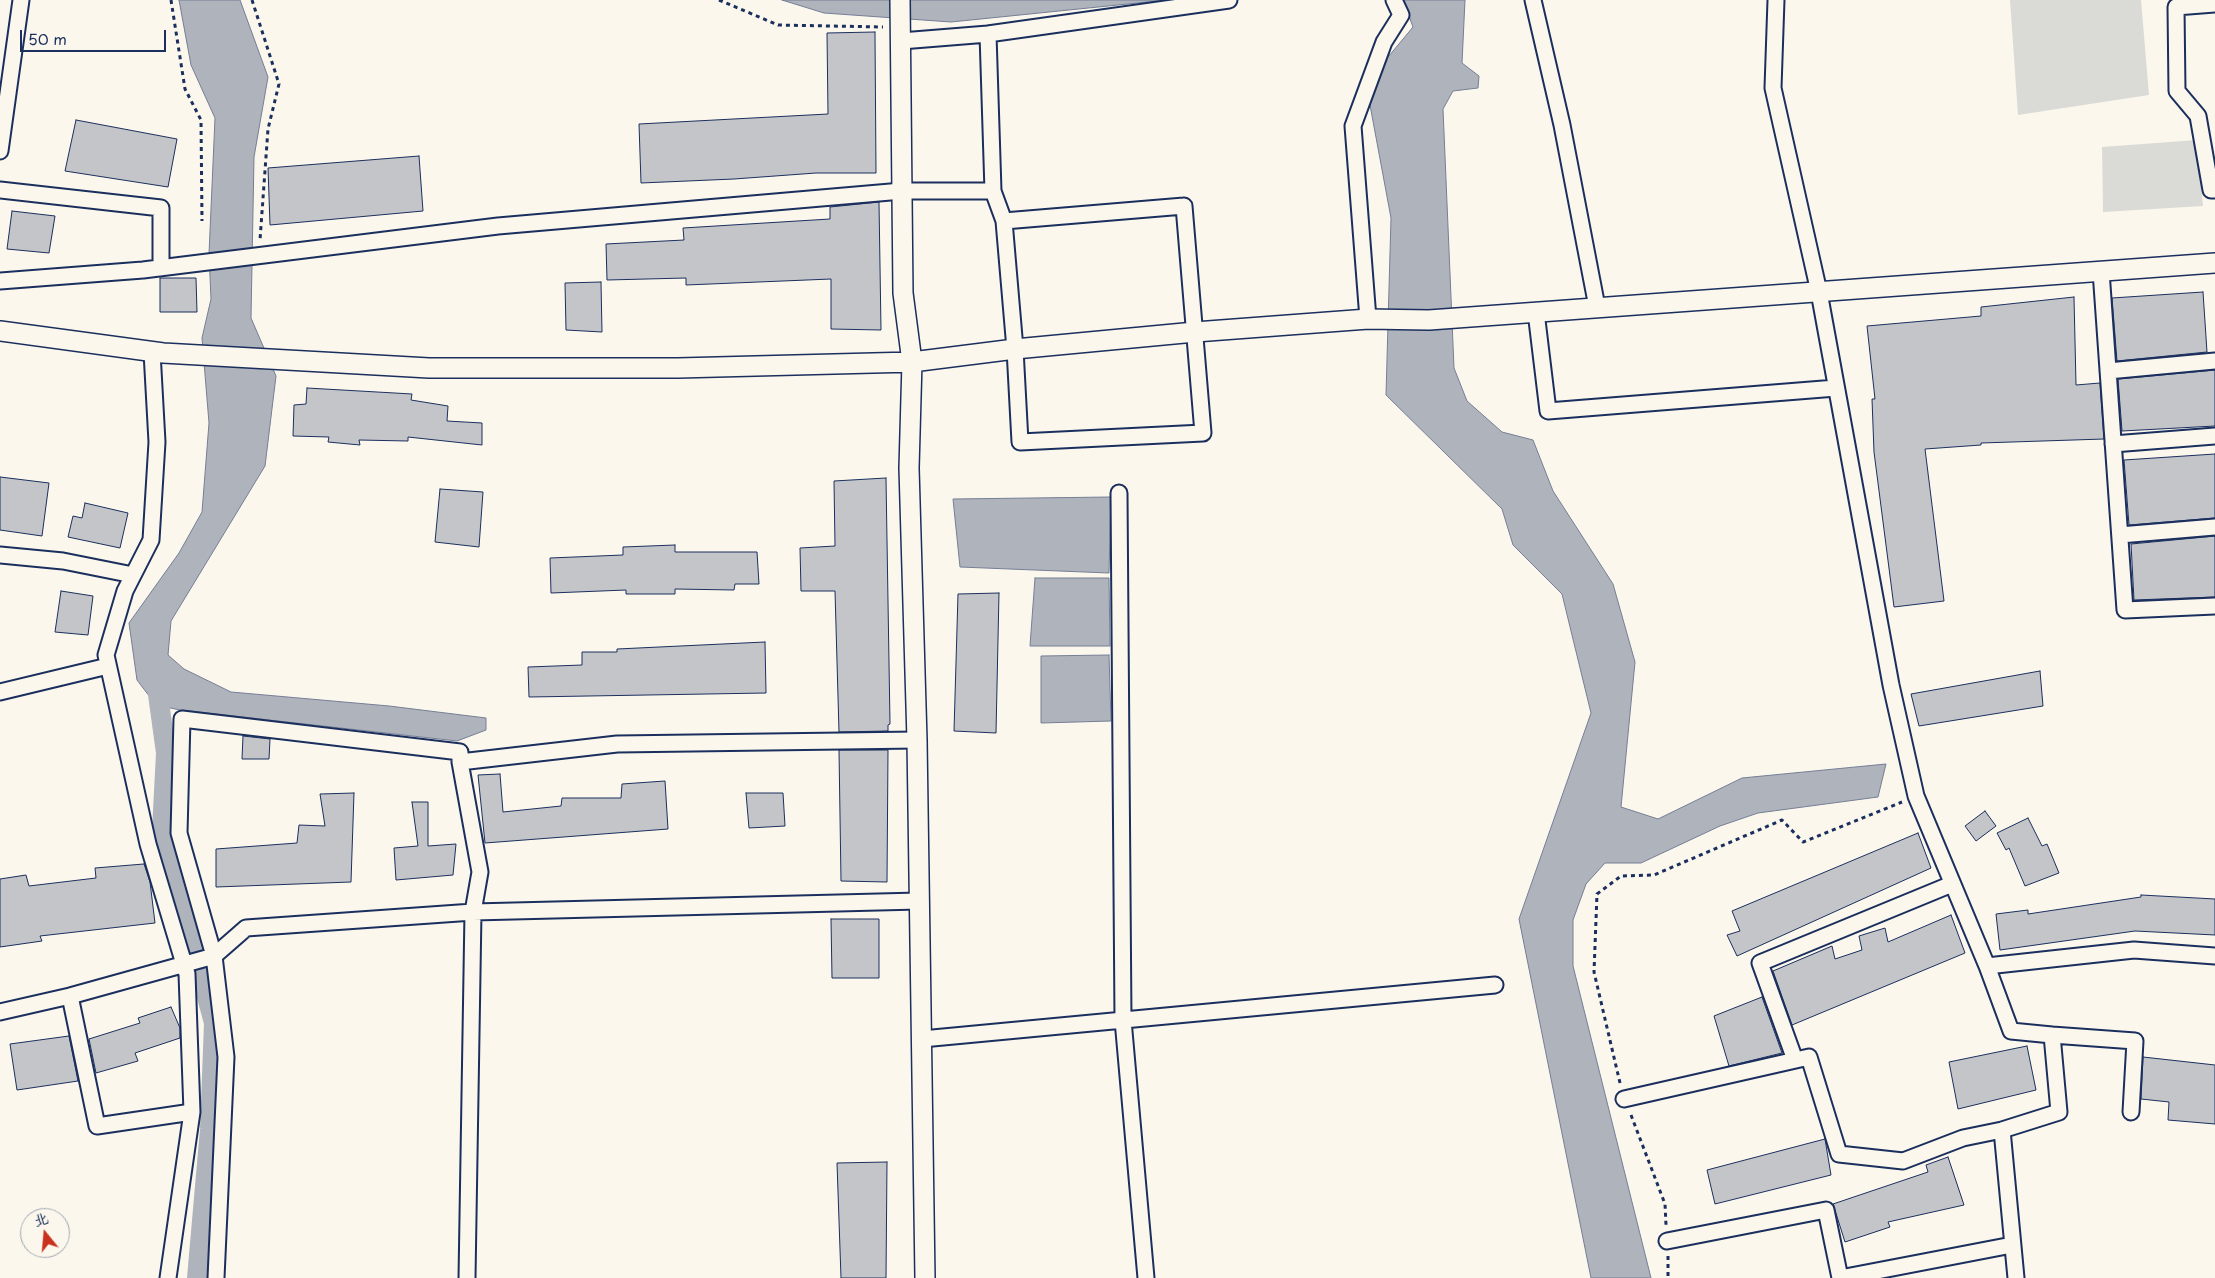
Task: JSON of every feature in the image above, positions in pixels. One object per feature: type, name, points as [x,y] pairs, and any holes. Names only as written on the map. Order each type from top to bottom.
[{"type":"street","points":[[0,150],[6,67],[22,0]]},
{"type":"street","points":[[900,0],[903,293],[912,362],[909,468],[917,740],[925,1278]]},
{"type":"street","points":[[900,34],[988,34],[1229,0]]},
{"type":"street","points":[[1368,319],[1353,126],[1384,42],[1401,15],[1394,0]]},
{"type":"street","points":[[1532,0],[1562,125],[1597,307]]},
{"type":"street","points":[[1776,0],[1773,88],[1818,292],[1891,685],[1916,796],[1987,966],[2010,1031],[2135,1041],[2132,1112]]},
{"type":"street","points":[[2215,4],[2176,7],[2178,91],[2198,116],[2211,190],[2215,190]]},
{"type":"street","points":[[988,34],[992,191],[1004,221],[1015,349],[1020,442],[1203,433],[1184,206],[1004,221]]},
{"type":"street","points":[[0,190],[161,208],[161,268]]},
{"type":"street","points":[[0,281],[161,268],[498,226],[902,191],[992,191]]},
{"type":"street","points":[[0,332],[157,353],[429,368],[678,368],[912,362],[1015,349],[1195,332],[1368,319],[1429,320],[2215,263]]},
{"type":"street","points":[[2101,271],[2125,610],[2215,606]]},
{"type":"street","points":[[1536,312],[1548,411],[1836,388]]},
{"type":"street","points":[[157,353],[157,442],[152,540],[125,591],[106,655],[148,844],[182,963],[187,974],[192,1112],[168,1278]]},
{"type":"street","points":[[2108,371],[2215,361]]},
{"type":"street","points":[[2113,444],[2215,436]]},
{"type":"street","points":[[1119,493],[1123,1020],[1146,1278]]},
{"type":"street","points":[[2120,535],[2215,527]]},
{"type":"street","points":[[0,555],[63,561],[133,574]]},
{"type":"street","points":[[0,692],[108,666]]},
{"type":"street","points":[[216,1278],[226,1057],[214,956],[179,833],[182,719],[460,752],[460,762],[480,872],[472,912],[467,1278]]},
{"type":"street","points":[[460,762],[617,744],[917,740]]},
{"type":"street","points":[[1795,1060],[1760,963],[1952,884]]},
{"type":"street","points":[[0,1012],[70,996],[182,963],[214,956],[246,928],[472,912],[919,901]]},
{"type":"street","points":[[1987,966],[2134,950],[2215,956]]},
{"type":"street","points":[[922,1039],[1495,985]]},
{"type":"street","points":[[70,996],[97,1126],[192,1112]]},
{"type":"street","points":[[1624,1099],[1809,1057],[1838,1154],[1903,1161],[1963,1138],[2002,1130],[2059,1112],[2052,1035]]},
{"type":"street","points":[[2002,1130],[2016,1278]]},
{"type":"street","points":[[1667,1241],[1826,1210],[1840,1278],[2012,1245]]},
{"type":"path","points":[[171,0],[185,89],[201,120],[202,221]]},
{"type":"path","points":[[252,0],[279,84],[268,129],[259,256]]},
{"type":"path","points":[[719,0],[778,25],[900,34]]},
{"type":"path","points":[[1668,1278],[1665,1204],[1624,1099],[1594,972],[1597,894],[1621,876],[1654,875],[1782,820],[1803,842],[1916,796]]},
{"type":"shaded area","points":[[179,0],[240,0],[268,77],[254,157],[251,318],[276,376],[265,466],[171,621],[168,655],[184,669],[231,692],[389,706],[486,718],[486,730],[457,741],[180,710],[156,705],[137,680],[129,623],[179,553],[202,512],[209,423],[202,338],[211,299],[209,254],[215,118],[191,65]]},
{"type":"shaded area","points":[[782,0],[1167,0],[951,22],[824,13]]},
{"type":"shaded area","points":[[1403,0],[1465,0],[1462,63],[1479,76],[1478,88],[1453,91],[1443,109],[1454,368],[1467,401],[1502,432],[1533,440],[1553,491],[1613,584],[1635,662],[1621,807],[1658,819],[1742,778],[1886,764],[1878,797],[1758,813],[1720,826],[1641,863],[1605,863],[1586,884],[1573,920],[1573,966],[1651,1278],[1591,1278],[1519,919],[1591,713],[1562,594],[1513,545],[1502,509],[1386,395],[1391,218],[1370,105],[1374,74],[1413,27]]},
{"type":"shaded area","points":[[2010,0],[2141,0],[2149,95],[2018,115]]},
{"type":"shaded area","points":[[2197,140],[2203,206],[2103,212],[2102,147]]},
{"type":"shaded area","points":[[1111,497],[1109,573],[960,567],[953,499]]},
{"type":"shaded area","points":[[1035,578],[1109,578],[1110,646],[1030,646]]},
{"type":"shaded area","points":[[1109,655],[1111,721],[1041,723],[1041,656]]},
{"type":"building","points":[[875,32],[876,173],[816,173],[641,183],[639,124],[828,114],[827,33]]},
{"type":"building","points":[[76,120],[177,139],[168,187],[65,171]]},
{"type":"building","points":[[419,156],[423,211],[270,225],[268,168]]},
{"type":"building","points":[[879,202],[881,330],[831,329],[831,279],[686,285],[686,278],[607,280],[606,244],[684,240],[683,228],[830,219],[830,207]]},
{"type":"building","points":[[12,211],[55,216],[49,253],[7,249]]},
{"type":"building","points":[[160,278],[196,278],[197,312],[160,312]]},
{"type":"building","points":[[601,282],[602,332],[566,330],[565,283]]},
{"type":"building","points":[[2203,292],[2207,352],[2117,361],[2112,298]]},
{"type":"building","points":[[2074,297],[2076,385],[2100,383],[2104,439],[1981,443],[1981,445],[1925,449],[1944,601],[1894,607],[1874,452],[1872,399],[1875,399],[1867,326],[1981,316],[1981,307]]},
{"type":"building","points":[[2215,370],[2215,426],[2122,431],[2118,379]]},
{"type":"building","points":[[307,388],[412,394],[411,400],[448,406],[447,421],[482,423],[482,445],[408,437],[408,441],[359,440],[360,445],[328,442],[329,437],[293,436],[294,405],[306,404]]},
{"type":"building","points":[[2215,454],[2215,518],[2129,525],[2124,460]]},
{"type":"building","points":[[0,477],[49,483],[42,536],[0,530]]},
{"type":"building","points":[[886,478],[890,724],[888,725],[888,731],[839,732],[835,591],[801,591],[800,548],[835,546],[834,481]]},
{"type":"building","points":[[440,489],[483,492],[479,547],[435,542]]},
{"type":"building","points":[[85,503],[128,513],[120,548],[68,537],[73,516],[82,518]]},
{"type":"building","points":[[2215,536],[2215,597],[2134,600],[2131,544]]},
{"type":"building","points":[[675,545],[675,552],[757,552],[759,584],[735,584],[734,590],[675,589],[675,594],[626,594],[626,590],[551,593],[550,558],[623,555],[623,547]]},
{"type":"building","points":[[61,591],[93,596],[88,635],[55,632]]},
{"type":"building","points":[[999,593],[996,733],[954,731],[958,594]]},
{"type":"building","points":[[765,642],[766,693],[529,697],[528,667],[582,665],[582,652],[617,652],[617,649]]},
{"type":"building","points":[[2040,671],[2043,706],[1919,726],[1911,694]]},
{"type":"building","points":[[243,736],[270,739],[269,759],[242,759]]},
{"type":"building","points":[[839,750],[888,750],[887,882],[841,881]]},
{"type":"building","points":[[500,774],[503,812],[561,806],[562,798],[621,798],[622,784],[665,781],[668,829],[485,843],[478,775]]},
{"type":"building","points":[[354,793],[351,882],[216,887],[216,849],[297,843],[299,825],[325,826],[320,794]]},
{"type":"building","points":[[746,793],[783,793],[785,826],[749,828]]},
{"type":"building","points":[[412,802],[428,802],[428,846],[456,844],[453,875],[396,880],[394,848],[418,846]]},
{"type":"building","points":[[1985,811],[1996,826],[1976,841],[1965,826]]},
{"type":"building","points":[[2028,818],[2042,846],[2047,844],[2059,873],[2025,886],[2009,848],[2006,850],[1997,833]]},
{"type":"building","points":[[1918,833],[1931,868],[1737,956],[1727,935],[1740,931],[1732,911]]},
{"type":"building","points":[[144,864],[150,882],[155,923],[40,936],[42,941],[0,947],[0,879],[26,875],[29,886],[96,878],[95,868]]},
{"type":"building","points":[[2141,895],[2215,899],[2215,935],[2135,931],[2000,950],[1996,914],[2028,910],[2028,914],[2141,897]]},
{"type":"building","points":[[1951,915],[1965,953],[1792,1025],[1773,971],[1832,946],[1835,959],[1862,950],[1859,936],[1885,928],[1888,942]]},
{"type":"building","points":[[831,919],[879,919],[879,978],[832,978]]},
{"type":"building","points":[[1762,997],[1782,1053],[1729,1066],[1714,1016]]},
{"type":"building","points":[[171,1007],[180,1028],[180,1038],[135,1053],[138,1061],[96,1073],[89,1039],[140,1023],[138,1018]]},
{"type":"building","points":[[69,1036],[78,1081],[17,1090],[10,1044]]},
{"type":"building","points":[[2027,1046],[2036,1090],[1958,1109],[1949,1062]]},
{"type":"building","points":[[2143,1057],[2215,1065],[2215,1124],[2168,1120],[2169,1102],[2141,1099]]},
{"type":"building","points":[[1825,1139],[1831,1175],[1715,1204],[1707,1170]]},
{"type":"building","points":[[1948,1157],[1964,1205],[1888,1222],[1890,1227],[1845,1242],[1833,1204],[1928,1172],[1926,1165]]},
{"type":"building","points":[[887,1162],[886,1278],[841,1278],[837,1163]]},
{"type":"waterway","points":[[156,680],[166,753],[162,830],[214,1023],[210,1129],[197,1278]]}]
